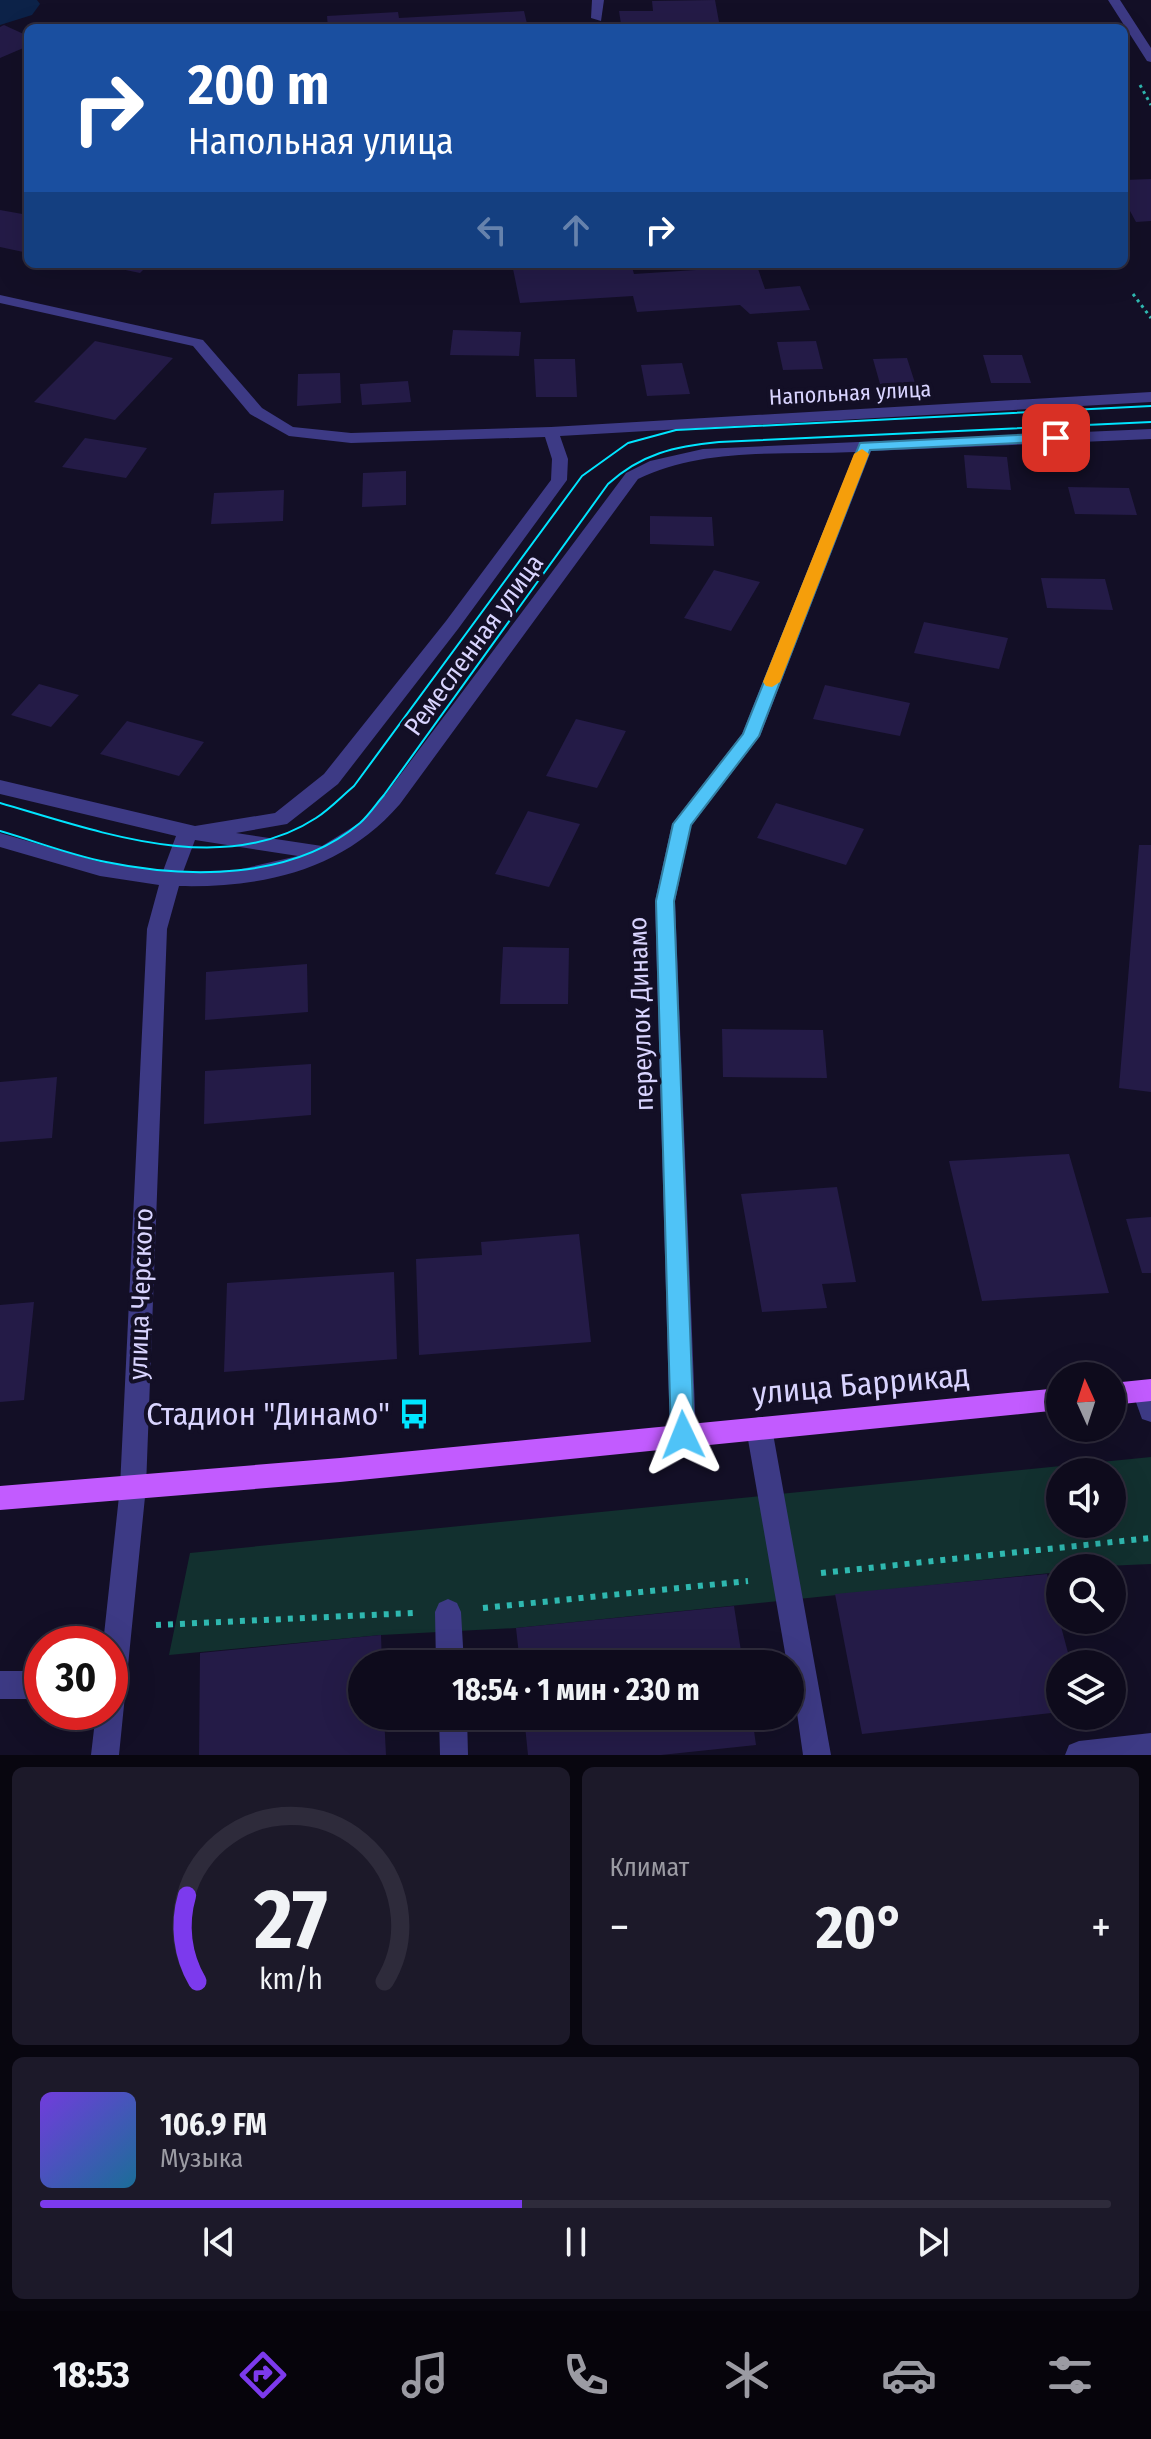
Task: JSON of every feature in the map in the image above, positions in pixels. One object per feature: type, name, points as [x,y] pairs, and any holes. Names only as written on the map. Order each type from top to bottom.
[{"type":"main road","points":[[1126,1395],[1149,1397]]},
{"type":"main road","name":"улица Баррикад","points":[[0,1498],[1046,1400]]},
{"type":"street","points":[[597,18],[598,0]]},
{"type":"street","points":[[1114,0],[1151,58]]},
{"type":"street","name":"Напольная улица","points":[[0,299],[198,343],[256,411],[289,431],[351,438],[551,432],[1151,397]]},
{"type":"street","points":[[187,834],[280,819],[331,779],[452,625],[559,480],[560,459],[551,432]]},
{"type":"street","points":[[865,446],[1151,434]]},
{"type":"street","name":"Ремесленная улица","points":[[3,845],[101,869],[170,879],[226,878],[282,870],[328,854],[367,829],[393,799],[632,476],[656,464],[703,454],[865,446]]},
{"type":"street","name":"переулок Динамо","points":[[683,1435],[665,901],[682,824],[751,736],[865,446]]},
{"type":"street","points":[[0,787],[187,834],[328,854]]},
{"type":"street","name":"улица Черского","points":[[119,1626],[133,1487],[157,929],[170,879],[187,834]]},
{"type":"street","points":[[759,1428],[817,1755]]},
{"type":"street","points":[[448,1612],[449,1650]]},
{"type":"street","points":[[0,1685],[24,1685]]},
{"type":"street","name":"улица Черского","points":[[105,1755],[108,1730]]},
{"type":"street","points":[[453,1730],[454,1755]]},
{"type":"street","points":[[1079,1755],[1151,1747]]},
{"type":"path","points":[[1133,294],[1151,318]]},
{"type":"path","points":[[119,1626],[448,1612],[1151,1538]]},
{"type":"green space","points":[[1151,1457],[1151,1564],[1126,1565],[1126,1554],[1046,1554],[1046,1573],[516,1628],[381,1635],[169,1655],[190,1553],[1046,1467],[1046,1538],[1126,1538],[1126,1459]]},
{"type":"building","points":[[715,0],[719,22],[621,24],[619,11],[653,11],[652,1]]},
{"type":"building","points":[[524,11],[527,24],[328,24],[327,16],[398,12],[399,18]]},
{"type":"building","points":[[4,25],[24,34],[24,48],[0,58],[0,27]]},
{"type":"building","points":[[1151,179],[1151,221],[1136,222],[1128,207],[1128,180]]},
{"type":"building","points":[[0,210],[24,214],[24,252],[0,247]]},
{"type":"building","points":[[116,268],[145,268],[140,273]]},
{"type":"building","points":[[513,268],[632,268],[634,274],[758,268],[765,289],[800,286],[810,310],[750,314],[740,305],[637,312],[633,296],[520,303]]},
{"type":"building","points":[[453,330],[521,332],[519,356],[450,355]]},
{"type":"building","points":[[95,341],[173,358],[115,420],[34,402]]},
{"type":"building","points":[[816,341],[823,369],[783,370],[777,342]]},
{"type":"building","points":[[983,355],[1022,355],[1031,383],[991,383]]},
{"type":"building","points":[[907,358],[915,383],[880,384],[873,359]]},
{"type":"building","points":[[534,359],[575,359],[577,397],[536,397]]},
{"type":"building","points":[[682,363],[690,394],[647,396],[641,365]]},
{"type":"building","points":[[340,373],[341,403],[297,406],[298,374]]},
{"type":"building","points":[[408,381],[411,402],[362,405],[360,384]]},
{"type":"building","points":[[85,438],[147,448],[126,478],[62,467]]},
{"type":"building","points":[[964,455],[1007,457],[1011,490],[967,488]]},
{"type":"building","points":[[406,471],[406,505],[362,507],[363,473]]},
{"type":"building","points":[[1068,487],[1129,488],[1137,515],[1075,514]]},
{"type":"building","points":[[284,490],[283,521],[211,524],[214,493]]},
{"type":"building","points":[[650,516],[712,517],[714,546],[650,544]]},
{"type":"building","points":[[714,570],[760,582],[731,631],[684,618]]},
{"type":"building","points":[[1041,578],[1105,579],[1113,610],[1047,608]]},
{"type":"building","points":[[924,622],[1008,638],[999,669],[914,653]]},
{"type":"building","points":[[39,684],[79,695],[51,727],[11,715]]},
{"type":"building","points":[[825,685],[910,703],[900,736],[813,719]]},
{"type":"building","points":[[576,719],[626,731],[597,788],[546,776]]},
{"type":"building","points":[[127,721],[204,742],[179,776],[100,754]]},
{"type":"building","points":[[776,803],[864,829],[846,865],[757,838]]},
{"type":"building","points":[[528,811],[580,824],[549,887],[495,874]]},
{"type":"building","points":[[1139,845],[1151,845],[1151,1092],[1119,1088]]},
{"type":"building","points":[[503,947],[569,948],[568,1004],[500,1004]]},
{"type":"building","points":[[307,964],[308,1012],[205,1020],[206,972]]},
{"type":"building","points":[[722,1029],[823,1030],[827,1078],[723,1077]]},
{"type":"building","points":[[311,1064],[311,1115],[204,1124],[205,1071]]},
{"type":"building","points":[[57,1077],[52,1138],[0,1142],[0,1082]]},
{"type":"building","points":[[1069,1154],[1109,1293],[982,1301],[949,1161]]},
{"type":"building","points":[[837,1187],[856,1282],[822,1284],[827,1308],[762,1312],[741,1194]]},
{"type":"building","points":[[1151,1217],[1151,1273],[1142,1273],[1126,1219]]},
{"type":"building","points":[[579,1234],[591,1342],[419,1355],[416,1259],[482,1255],[481,1242]]},
{"type":"building","points":[[394,1272],[397,1359],[224,1372],[227,1283]]},
{"type":"building","points":[[34,1302],[24,1400],[0,1402],[0,1305]]},
{"type":"building","points":[[1046,1574],[1046,1634],[1063,1634],[1067,1650],[1046,1650],[1046,1714],[862,1734],[835,1594]]},
{"type":"building","points":[[734,1606],[741,1650],[518,1650],[516,1628]]},
{"type":"building","points":[[381,1635],[382,1650],[348,1650],[348,1730],[385,1730],[386,1755],[199,1755],[200,1653]]},
{"type":"building","points":[[525,1730],[754,1730],[756,1745],[661,1755],[528,1755]]},
{"type":"waterway","points":[[0,10],[14,4]]},
{"type":"tram line","points":[[0,803],[118,836],[160,844],[201,847],[241,845],[280,836],[316,818],[354,786],[582,476],[628,443],[676,430],[1151,406]]},
{"type":"tram line","points":[[0,831],[93,859],[171,871],[239,870],[272,865],[303,856],[333,842],[360,823],[384,795],[608,484],[633,465],[659,453],[719,442],[1151,422]]},
{"type":"slow traffic","points":[[772,682],[862,454]]},
{"type":"place","name":"Стадион \"Динамо\"","points":[[414,1414]]},
{"type":"route","points":[[683,1435],[665,901],[682,824],[751,736],[865,446],[1056,438]]}]
